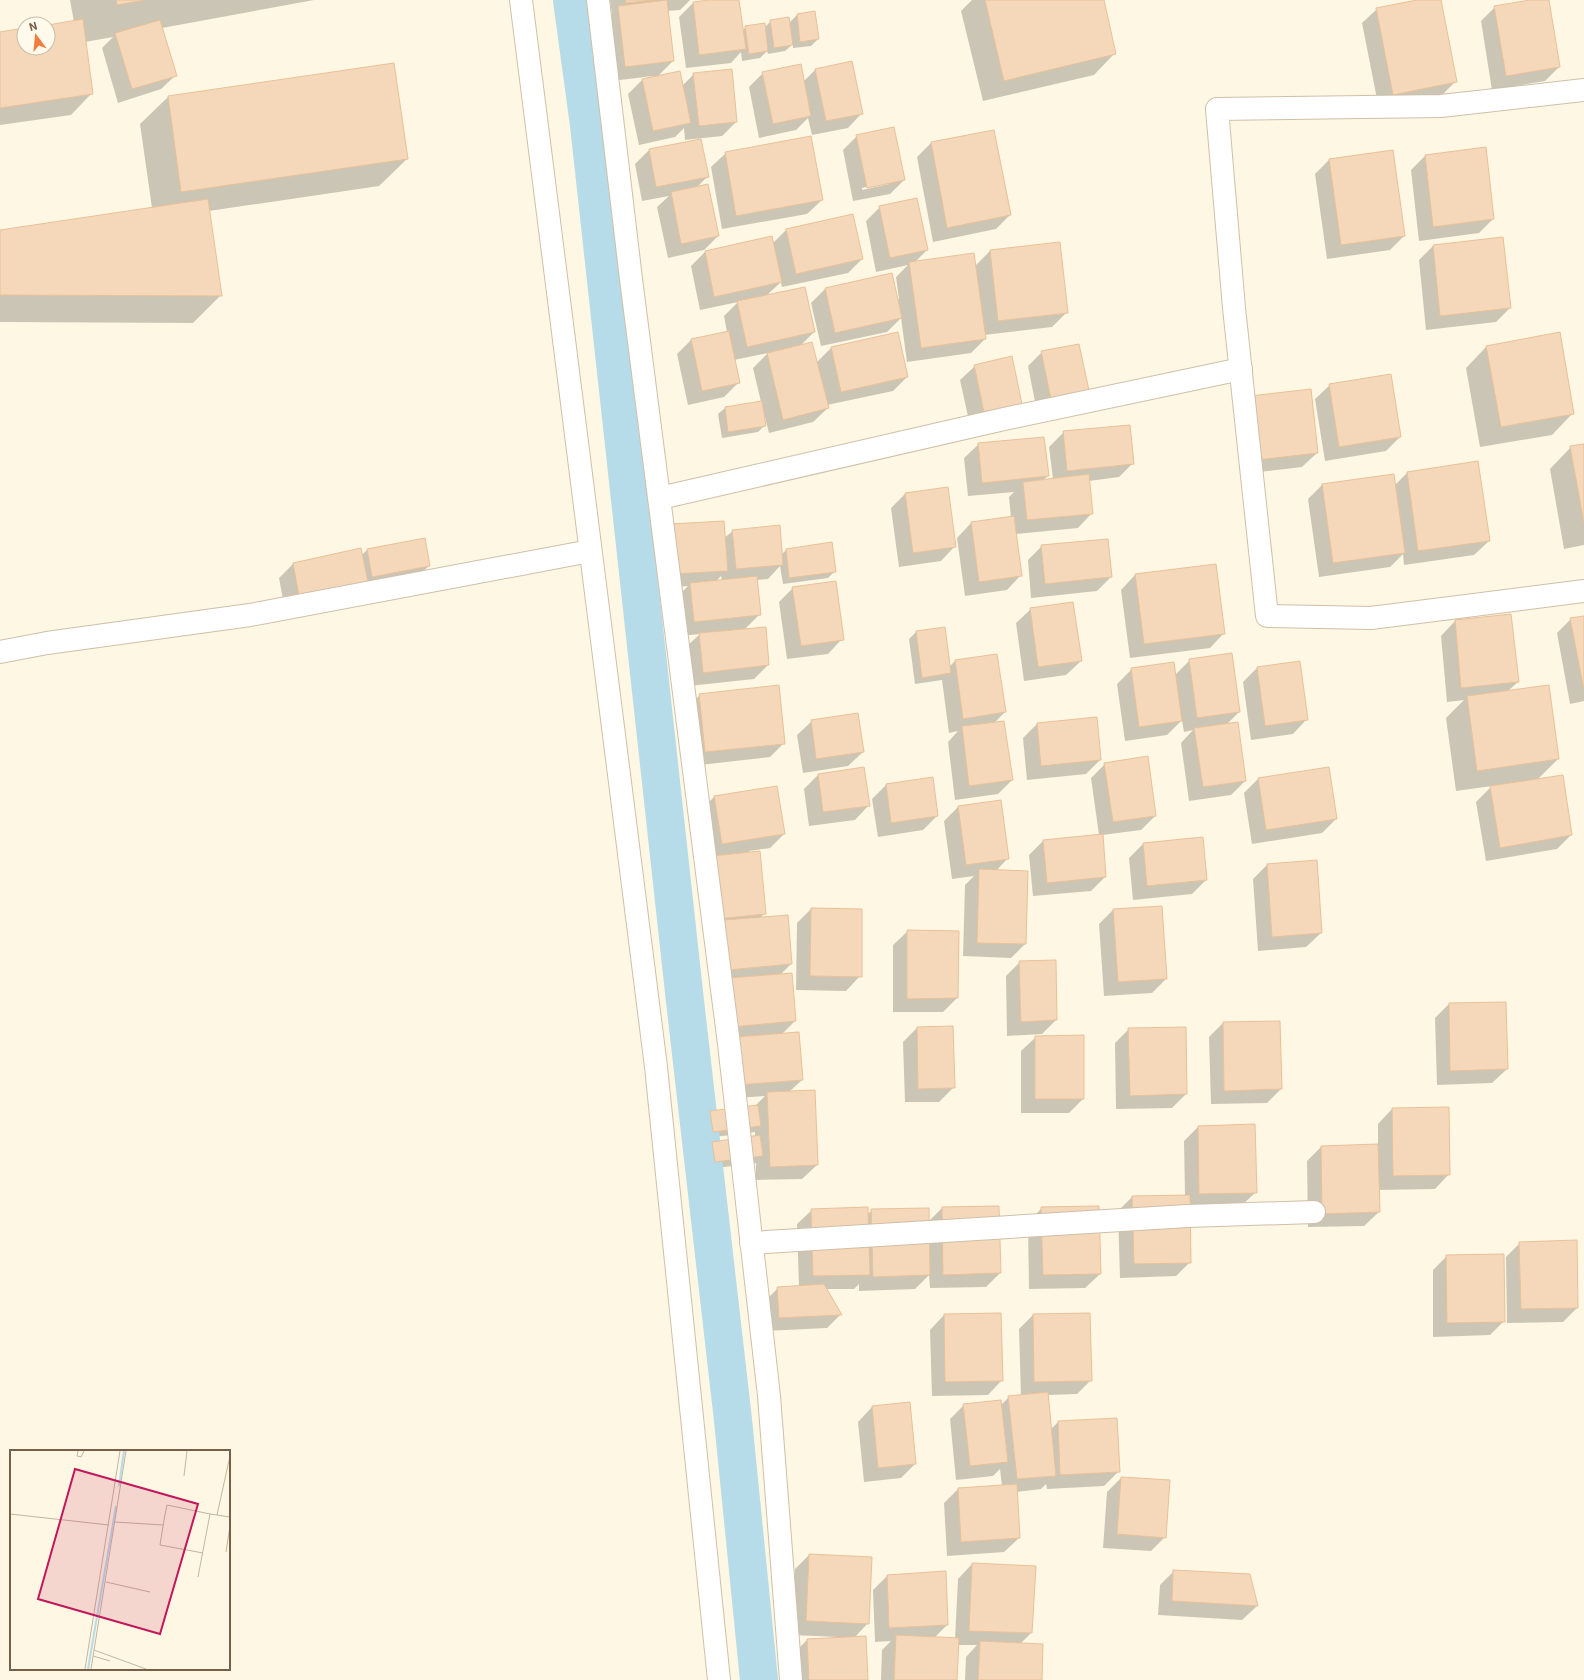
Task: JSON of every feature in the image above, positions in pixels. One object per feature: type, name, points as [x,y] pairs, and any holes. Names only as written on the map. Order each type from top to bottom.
[{"type":"street","points":[[521,0],[656,1067],[718,1680]]},
{"type":"street","points":[[598,0],[631,279],[729,1044],[752,1243],[769,1396],[791,1680]]},
{"type":"street","points":[[1584,90],[1442,106],[1217,109],[1241,369],[1267,616],[1371,618],[1584,591]]},
{"type":"street","points":[[660,498],[996,421],[1241,369]]},
{"type":"street","points":[[0,652],[47,643],[250,615],[590,551]]},
{"type":"street","points":[[752,1243],[1180,1216],[1314,1212]]},
{"type":"building","points":[[116,0],[145,0],[117,5]]},
{"type":"building","points":[[625,0],[655,0],[626,3]]},
{"type":"building","points":[[667,0],[674,61],[625,67],[618,6]]},
{"type":"building","points":[[709,0],[739,0],[746,49],[699,55],[693,2]]},
{"type":"building","points":[[985,0],[1104,0],[1116,54],[1004,81]]},
{"type":"building","points":[[1417,0],[1441,0],[1457,82],[1393,95],[1376,8]]},
{"type":"building","points":[[1530,0],[1549,0],[1560,67],[1506,76],[1494,6]]},
{"type":"building","points":[[815,11],[819,39],[800,42],[797,14]]},
{"type":"building","points":[[789,17],[793,45],[774,48],[770,20]]},
{"type":"building","points":[[83,19],[93,94],[0,108],[0,32],[16,29],[16,56],[56,56],[56,24]]},
{"type":"building","points":[[160,20],[177,76],[132,89],[115,33]]},
{"type":"building","points":[[765,23],[768,51],[749,54],[745,26]]},
{"type":"building","points":[[852,61],[863,114],[826,121],[815,69]]},
{"type":"building","points":[[394,63],[408,159],[181,192],[168,96]]},
{"type":"building","points":[[801,64],[811,116],[773,124],[762,72]]},
{"type":"building","points":[[732,69],[737,122],[699,126],[693,73]]},
{"type":"building","points":[[680,71],[691,123],[653,131],[642,79]]},
{"type":"building","points":[[894,127],[905,180],[867,188],[856,135]]},
{"type":"building","points":[[994,130],[1011,215],[947,228],[931,142]]},
{"type":"building","points":[[811,136],[823,200],[736,216],[725,152]]},
{"type":"building","points":[[701,139],[709,177],[656,187],[649,149]]},
{"type":"building","points":[[1486,147],[1494,219],[1433,227],[1425,155]]},
{"type":"building","points":[[1393,150],[1405,236],[1341,245],[1329,159]]},
{"type":"building","points":[[708,184],[719,236],[681,244],[671,192]]},
{"type":"building","points":[[917,198],[928,250],[890,258],[879,206]]},
{"type":"building","points":[[208,199],[222,296],[0,295],[0,230]]},
{"type":"building","points":[[853,214],[863,259],[796,274],[786,229]]},
{"type":"building","points":[[772,236],[782,282],[714,297],[705,251]]},
{"type":"building","points":[[1503,237],[1511,308],[1440,316],[1433,245]]},
{"type":"building","points":[[1060,242],[1068,313],[998,321],[990,250]]},
{"type":"building","points":[[974,253],[986,339],[921,348],[909,262]]},
{"type":"building","points":[[892,273],[902,318],[835,333],[825,288]]},
{"type":"building","points":[[805,287],[815,332],[747,347],[737,301]]},
{"type":"building","points":[[729,331],[740,383],[702,391],[691,339]]},
{"type":"building","points":[[898,332],[908,377],[841,392],[831,347]]},
{"type":"building","points":[[1560,332],[1574,414],[1501,427],[1486,346]]},
{"type":"building","points":[[812,342],[829,408],[783,420],[767,353]]},
{"type":"building","points":[[1079,344],[1090,395],[1052,404],[1041,351]]},
{"type":"building","points":[[1012,356],[1023,409],[985,417],[974,365]]},
{"type":"building","points":[[1391,374],[1401,437],[1339,447],[1329,384]]},
{"type":"building","points":[[1311,389],[1318,453],[1257,460],[1250,396]]},
{"type":"building","points":[[762,401],[766,426],[728,432],[725,407]]},
{"type":"building","points":[[1130,425],[1134,464],[1067,471],[1063,431]]},
{"type":"building","points":[[1044,437],[1049,476],[982,483],[978,443]]},
{"type":"building","points":[[1584,444],[1584,523],[1570,446]]},
{"type":"building","points":[[1478,461],[1490,541],[1418,551],[1407,472]]},
{"type":"building","points":[[1089,474],[1093,514],[1027,520],[1023,482]]},
{"type":"building","points":[[1394,474],[1405,553],[1333,563],[1322,484]]},
{"type":"building","points":[[948,487],[956,547],[913,553],[905,493]]},
{"type":"building","points":[[1014,516],[1022,576],[979,582],[971,522]]},
{"type":"building","points":[[724,521],[728,571],[674,574],[671,524]]},
{"type":"building","points":[[780,525],[783,565],[736,569],[732,530]]},
{"type":"building","points":[[425,538],[430,566],[372,577],[367,549]]},
{"type":"building","points":[[1108,539],[1112,577],[1045,584],[1041,545]]},
{"type":"building","points":[[832,542],[836,572],[789,578],[786,549]]},
{"type":"building","points":[[361,548],[368,582],[299,596],[293,563]]},
{"type":"building","points":[[1216,564],[1225,634],[1144,644],[1135,574]]},
{"type":"building","points":[[757,576],[761,615],[694,622],[690,583]]},
{"type":"building","points":[[836,581],[844,640],[801,646],[792,587]]},
{"type":"building","points":[[1073,602],[1082,661],[1038,667],[1030,608]]},
{"type":"building","points":[[1511,614],[1519,682],[1461,688],[1455,620]]},
{"type":"building","points":[[1584,616],[1584,690],[1570,618]]},
{"type":"building","points":[[766,627],[769,665],[703,673],[699,633]]},
{"type":"building","points":[[945,627],[951,673],[922,678],[916,631]]},
{"type":"building","points":[[1232,653],[1240,712],[1197,718],[1189,659]]},
{"type":"building","points":[[997,654],[1006,712],[963,719],[955,660]]},
{"type":"building","points":[[1300,661],[1308,720],[1265,726],[1257,667]]},
{"type":"building","points":[[1174,662],[1182,721],[1139,727],[1131,668]]},
{"type":"building","points":[[779,685],[785,744],[705,752],[699,694]]},
{"type":"building","points":[[1549,685],[1559,759],[1477,771],[1467,696]]},
{"type":"building","points":[[858,713],[864,752],[816,759],[811,720]]},
{"type":"building","points":[[1097,717],[1101,760],[1041,766],[1037,723]]},
{"type":"building","points":[[1004,721],[1013,780],[969,786],[962,726]]},
{"type":"building","points":[[1238,722],[1246,781],[1203,787],[1194,728]]},
{"type":"building","points":[[1148,756],[1156,816],[1113,822],[1104,763]]},
{"type":"building","points":[[864,767],[870,806],[823,812],[818,774]]},
{"type":"building","points":[[1329,767],[1337,819],[1266,830],[1258,778]]},
{"type":"building","points":[[1563,775],[1572,835],[1500,848],[1490,786]]},
{"type":"building","points":[[933,777],[938,816],[891,823],[886,784]]},
{"type":"building","points":[[777,786],[785,834],[722,844],[714,796]]},
{"type":"building","points":[[1001,800],[1009,859],[966,865],[958,806]]},
{"type":"building","points":[[1103,834],[1106,877],[1047,883],[1043,840]]},
{"type":"building","points":[[1203,837],[1207,880],[1147,886],[1143,843]]},
{"type":"building","points":[[760,851],[766,914],[717,919],[711,856]]},
{"type":"building","points":[[1317,860],[1322,933],[1272,937],[1267,864]]},
{"type":"building","points":[[979,869],[1028,871],[1026,944],[977,943]]},
{"type":"building","points":[[1162,906],[1167,979],[1118,982],[1113,909]]},
{"type":"building","points":[[811,908],[862,909],[862,977],[810,976]]},
{"type":"building","points":[[788,915],[792,964],[728,970],[724,920]]},
{"type":"building","points":[[907,930],[959,931],[958,998],[907,999]]},
{"type":"building","points":[[1056,960],[1057,1020],[1021,1022],[1019,961]]},
{"type":"building","points":[[792,973],[796,1021],[732,1027],[728,978]]},
{"type":"building","points":[[1506,1002],[1508,1069],[1450,1071],[1449,1003]]},
{"type":"building","points":[[1280,1021],[1282,1089],[1224,1091],[1223,1022]]},
{"type":"building","points":[[953,1026],[955,1088],[918,1089],[917,1027]]},
{"type":"building","points":[[1186,1027],[1187,1094],[1130,1096],[1128,1028]]},
{"type":"building","points":[[799,1032],[803,1080],[739,1085],[735,1037]]},
{"type":"building","points":[[1084,1035],[1084,1099],[1035,1099],[1035,1036]]},
{"type":"building","points":[[815,1090],[818,1165],[770,1167],[767,1092]]},
{"type":"building","points":[[758,1105],[761,1126],[713,1132],[710,1111]]},
{"type":"building","points":[[1449,1107],[1450,1175],[1393,1176],[1392,1108]]},
{"type":"building","points":[[1255,1124],[1257,1193],[1199,1194],[1198,1126]]},
{"type":"building","points":[[760,1135],[763,1156],[715,1162],[712,1142]]},
{"type":"building","points":[[1378,1144],[1380,1212],[1322,1214],[1321,1146]]},
{"type":"building","points":[[1190,1195],[1191,1263],[1134,1264],[1132,1196]]},
{"type":"building","points":[[999,1206],[1001,1273],[943,1275],[942,1207]]},
{"type":"building","points":[[1099,1206],[1101,1274],[1043,1275],[1041,1207]]},
{"type":"building","points":[[868,1207],[870,1275],[813,1276],[811,1209]]},
{"type":"building","points":[[929,1208],[930,1275],[873,1277],[871,1209]]},
{"type":"building","points":[[1577,1240],[1578,1308],[1521,1309],[1519,1242]]},
{"type":"building","points":[[1504,1254],[1505,1322],[1447,1323],[1446,1255]]},
{"type":"building","points":[[824,1284],[842,1315],[779,1318],[777,1287]]},
{"type":"building","points":[[1001,1313],[1003,1381],[945,1382],[944,1314]]},
{"type":"building","points":[[1090,1313],[1092,1381],[1034,1382],[1033,1314]]},
{"type":"building","points":[[1048,1392],[1056,1476],[1017,1479],[1008,1396]]},
{"type":"building","points":[[1001,1400],[1008,1462],[970,1466],[963,1404]]},
{"type":"building","points":[[910,1402],[916,1464],[878,1468],[872,1406]]},
{"type":"building","points":[[1117,1418],[1120,1472],[1060,1475],[1058,1421]]},
{"type":"building","points":[[1121,1477],[1170,1480],[1166,1538],[1117,1534]]},
{"type":"building","points":[[1017,1484],[1020,1538],[961,1542],[958,1488]]},
{"type":"building","points":[[809,1554],[872,1557],[869,1624],[806,1621]]},
{"type":"building","points":[[972,1563],[1036,1566],[1032,1633],[969,1631]]},
{"type":"building","points":[[1173,1570],[1250,1574],[1258,1606],[1172,1601]]},
{"type":"building","points":[[946,1571],[948,1625],[889,1628],[887,1575]]},
{"type":"building","points":[[896,1635],[959,1638],[957,1680],[894,1680]]},
{"type":"building","points":[[866,1636],[868,1680],[809,1680],[807,1639]]},
{"type":"building","points":[[980,1641],[1043,1644],[1042,1680],[978,1680]]},
{"type":"waterway","points":[[572,0],[589,125],[685,1001],[733,1420],[759,1680]]}]
